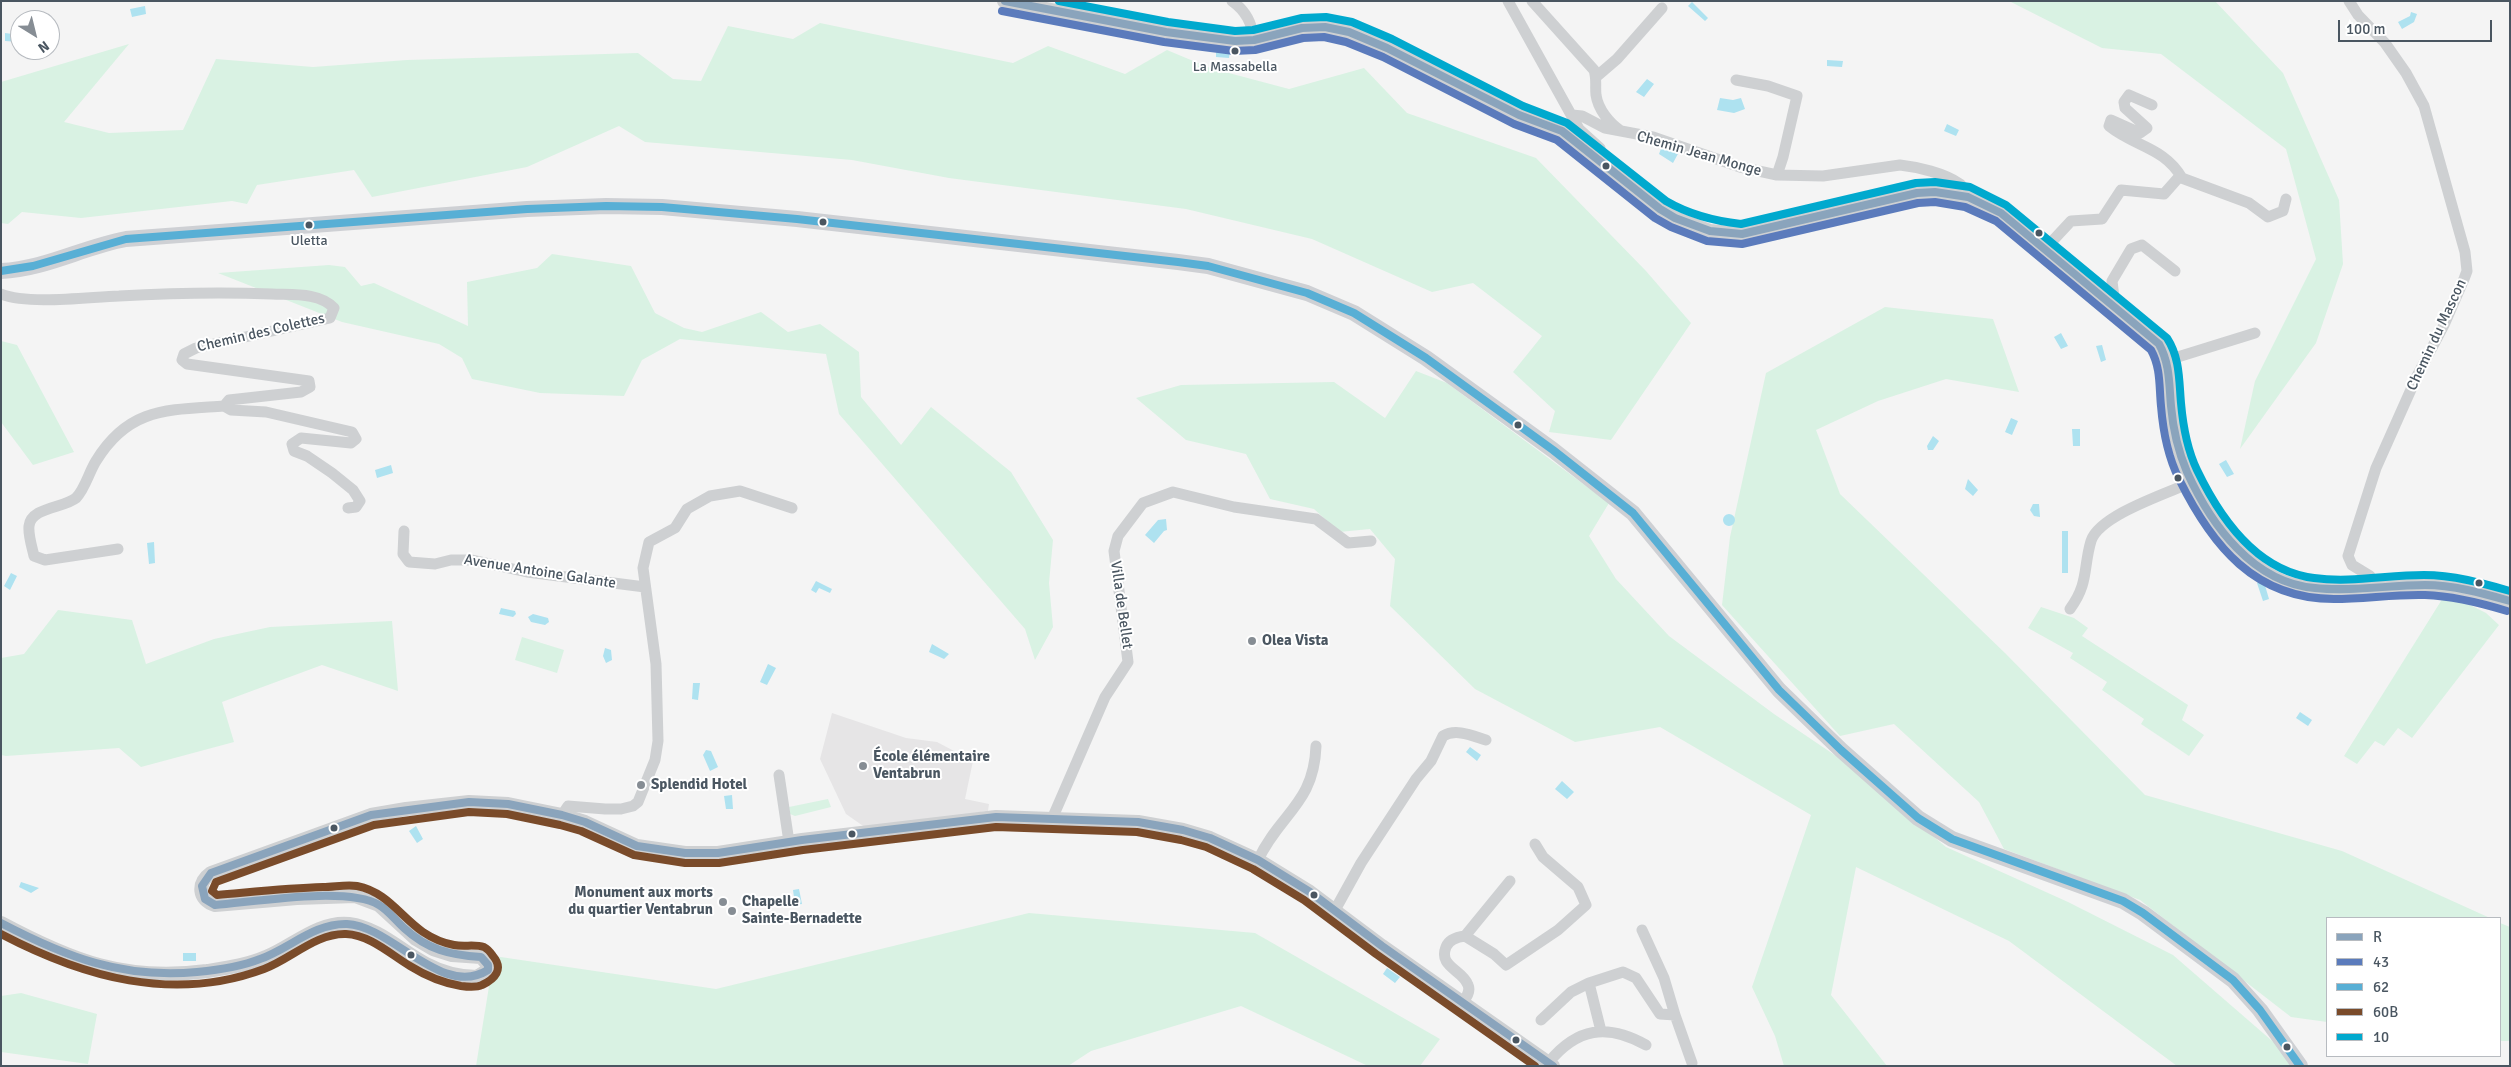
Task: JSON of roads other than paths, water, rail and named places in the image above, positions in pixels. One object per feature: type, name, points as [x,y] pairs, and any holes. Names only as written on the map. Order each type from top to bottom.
[{"type":"main road","points":[[1,271],[41,265],[110,242],[126,240],[527,209],[625,206],[662,207],[797,219],[1178,262],[1208,266],[1307,293],[1354,313],[1426,358],[1617,498],[1651,532],[1779,690],[1834,744],[1918,818],[1952,839],[2123,900],[2233,980],[2260,1010],[2300,1066]]},
{"type":"street","points":[[1004,1],[1166,32],[1235,41],[1254,40],[1302,28],[1325,27],[1349,32],[1387,48],[1519,115],[1562,131],[1660,209],[1675,218],[1701,229],[1726,234],[1742,234],[1917,193],[1935,192],[1968,198],[2002,214],[2159,344],[2168,360],[2177,442],[2192,482],[2212,514],[2238,548],[2270,575],[2281,581],[2305,588],[2445,586],[2510,601]]},
{"type":"street","points":[[1232,1],[1246,14],[1253,30],[1254,40]]},
{"type":"street","points":[[1508,1],[1579,129],[1600,148],[1597,157]]},
{"type":"street","points":[[1532,1],[1594,70],[1596,95],[1603,114],[1614,126],[1624,133]]},
{"type":"street","name":"Chemin du Mascon","points":[[2348,1],[2358,15],[2384,43],[2406,73],[2424,106],[2465,252],[2467,270],[2444,325],[2417,376],[2376,468],[2348,556],[2352,565],[2370,576],[2372,586]]},
{"type":"street","points":[[1596,77],[1617,59],[1662,8]]},
{"type":"street","points":[[1736,80],[1768,86],[1797,96],[1777,175]]},
{"type":"street","points":[[2152,105],[2129,95],[2124,102],[2126,108],[2147,128],[2140,133],[2111,120],[2109,126],[2119,134],[2166,157],[2182,178],[2249,203],[2268,218],[2283,211],[2286,199]]},
{"type":"street","name":"Chemin Jean Monge","points":[[1572,115],[1624,133],[1653,137],[1740,167],[1777,175],[1823,176],[1900,165],[1911,166],[1941,175],[1961,185],[1968,198]]},
{"type":"street","points":[[2045,249],[2071,221],[2102,218],[2121,190],[2164,194],[2179,177],[2182,178]]},
{"type":"street","points":[[2115,306],[2112,281],[2131,249],[2142,245],[2175,271]]},
{"type":"street","name":"Chemin des Colettes","points":[[1,294],[36,299],[206,292],[320,298],[334,308],[334,313],[330,318],[323,321],[196,348],[184,354],[182,360],[187,364],[309,381],[310,387],[301,392],[229,400],[224,406]]},
{"type":"street","points":[[2168,360],[2255,333]]},
{"type":"street","points":[[118,549],[45,560],[38,559],[34,556],[29,527],[30,520],[43,511],[78,496],[96,461],[106,446],[123,428],[135,419],[163,412],[224,406],[231,410],[266,412],[352,432],[356,439],[351,443],[300,438],[292,444],[294,451],[317,462],[353,490],[360,501],[356,507],[348,508]]},
{"type":"street","points":[[2070,609],[2084,587],[2091,540],[2099,528],[2110,519],[2192,482]]},
{"type":"street","points":[[562,814],[568,806],[621,809],[633,806],[638,802],[651,773],[658,741],[656,664],[643,560],[649,542],[675,528],[688,509],[706,497],[740,492],[792,508]]},
{"type":"street","name":"Villa de Bellet","points":[[1052,819],[1105,697],[1128,662],[1114,551],[1118,536],[1143,503],[1173,492],[1234,508],[1316,519],[1348,543],[1371,541]]},
{"type":"street","name":"Avenue Antoine Galante","points":[[404,531],[403,554],[409,562],[435,564],[451,560],[472,560],[528,572],[645,587]]},
{"type":"street","points":[[1335,910],[1361,863],[1416,779],[1431,761],[1443,736],[1448,733],[1463,733],[1486,740]]},
{"type":"street","points":[[1258,860],[1273,832],[1292,812],[1306,790],[1314,765],[1316,746]]},
{"type":"street","points":[[779,775],[789,842]]},
{"type":"street","points":[[1,923],[49,949],[96,965],[120,971],[172,974],[224,969],[265,958],[319,929],[334,925],[350,924],[384,937],[436,969],[477,977],[488,970],[488,965],[481,957],[452,955],[433,949],[416,939],[391,914],[368,900],[343,895],[215,905],[203,897],[201,890],[202,882],[211,873],[362,818],[393,811],[469,802],[508,804],[562,814],[594,826],[637,846],[685,853],[718,853],[789,842],[973,820],[1052,819],[1153,824],[1210,838],[1258,860],[1310,892],[1462,1003],[1551,1064],[1560,1048],[1580,1036],[1601,1031],[1628,1035],[1646,1045]]},
{"type":"street","points":[[1462,1003],[1468,995],[1468,984],[1463,977],[1447,964],[1444,953],[1446,945],[1454,937],[1465,936],[1494,954],[1506,965],[1558,930],[1586,905],[1578,887],[1543,857],[1535,844]]},
{"type":"street","points":[[1465,936],[1510,881]]},
{"type":"street","points":[[1642,930],[1664,978],[1692,1064]]},
{"type":"street","points":[[1541,1020],[1571,992],[1589,983],[1623,972],[1636,978],[1660,1014],[1676,1015]]},
{"type":"street","points":[[1589,983],[1601,1031]]},
{"type":"water","points":[[1692,2],[1708,18],[1705,21],[1688,6]]},
{"type":"water","points":[[145,6],[146,14],[132,17],[130,9]]},
{"type":"water","points":[[2411,12],[2417,14],[2414,22],[2402,29],[2398,22],[2410,16]]},
{"type":"water","points":[[5,33],[10,34],[10,41],[5,41]]},
{"type":"water","points":[[1216,50],[1230,51],[1229,58],[1216,57]]},
{"type":"water","points":[[1827,60],[1843,61],[1842,67],[1827,66]]},
{"type":"water","points":[[1647,79],[1654,84],[1644,97],[1636,92]]},
{"type":"water","points":[[1720,98],[1733,100],[1741,98],[1745,109],[1734,113],[1717,110]]},
{"type":"water","points":[[1947,124],[1959,130],[1956,136],[1944,131]]},
{"type":"water","points":[[1662,146],[1679,152],[1673,163],[1659,154]]},
{"type":"water","points":[[2061,333],[2068,346],[2061,349],[2054,337]]},
{"type":"water","points":[[2102,345],[2106,360],[2101,362],[2096,346]]},
{"type":"water","points":[[2011,418],[2018,421],[2012,435],[2005,432]]},
{"type":"water","points":[[2072,429],[2080,429],[2080,446],[2073,446]]},
{"type":"water","points":[[1933,436],[1939,441],[1933,450],[1928,450],[1927,446]]},
{"type":"water","points":[[2226,460],[2234,474],[2227,477],[2219,464]]},
{"type":"water","points":[[391,465],[393,473],[377,478],[375,470]]},
{"type":"water","points":[[1968,479],[1978,490],[1973,496],[1965,489]]},
{"type":"water","points":[[2033,504],[2039,504],[2040,517],[2034,516],[2030,510]]},
{"type":"water","points":[[1727,514],[1731,514],[1735,520],[1731,526],[1727,526],[1723,522],[1723,518]]},
{"type":"water","points":[[1166,519],[1167,530],[1154,543],[1145,535],[1158,520]]},
{"type":"water","points":[[2062,531],[2068,531],[2068,573],[2062,573]]},
{"type":"water","points":[[154,542],[155,563],[149,564],[147,543]]},
{"type":"water","points":[[11,573],[17,576],[10,590],[4,586]]},
{"type":"water","points":[[816,581],[832,589],[830,593],[819,588],[816,593],[811,590]]},
{"type":"water","points":[[2264,582],[2269,599],[2263,601],[2257,583]]},
{"type":"water","points":[[501,608],[515,611],[516,614],[513,617],[499,614]]},
{"type":"water","points":[[533,614],[548,618],[549,622],[545,625],[531,622],[528,617]]},
{"type":"water","points":[[932,644],[949,654],[944,659],[929,652]]},
{"type":"water","points":[[605,648],[611,650],[612,660],[606,663],[603,656]]},
{"type":"water","points":[[768,664],[776,668],[767,685],[760,682]]},
{"type":"water","points":[[693,683],[700,683],[698,700],[692,699]]},
{"type":"water","points":[[2300,712],[2312,720],[2308,726],[2296,718]]},
{"type":"water","points":[[1470,747],[1481,755],[1477,761],[1466,752]]},
{"type":"water","points":[[706,750],[711,751],[718,767],[710,771],[703,755]]},
{"type":"water","points":[[1562,781],[1574,792],[1567,799],[1555,789]]},
{"type":"water","points":[[732,795],[733,809],[726,809],[724,796]]},
{"type":"water","points":[[416,826],[423,839],[417,843],[409,831]]},
{"type":"water","points":[[21,882],[39,888],[31,893],[19,887]]},
{"type":"water","points":[[799,889],[802,904],[795,905],[793,890]]},
{"type":"water","points":[[183,953],[196,953],[196,961],[183,961]]},
{"type":"water","points":[[1387,968],[1400,977],[1395,983],[1383,974]]},
{"type":"place","name":"La Massabella","points":[[1235,51]]},
{"type":"place","name":"Uletta","points":[[309,225]]},
{"type":"place","name":"Olea Vista","points":[[1252,641]]},
{"type":"place","name":"École élémentaire Ventabrun","points":[[863,766]]},
{"type":"place","name":"Splendid Hotel","points":[[641,785]]},
{"type":"place","name":"Monument aux morts du quartier Ventabrun","points":[[723,902]]},
{"type":"place","name":"Chapelle Sainte-Bernadette","points":[[732,911]]}]
